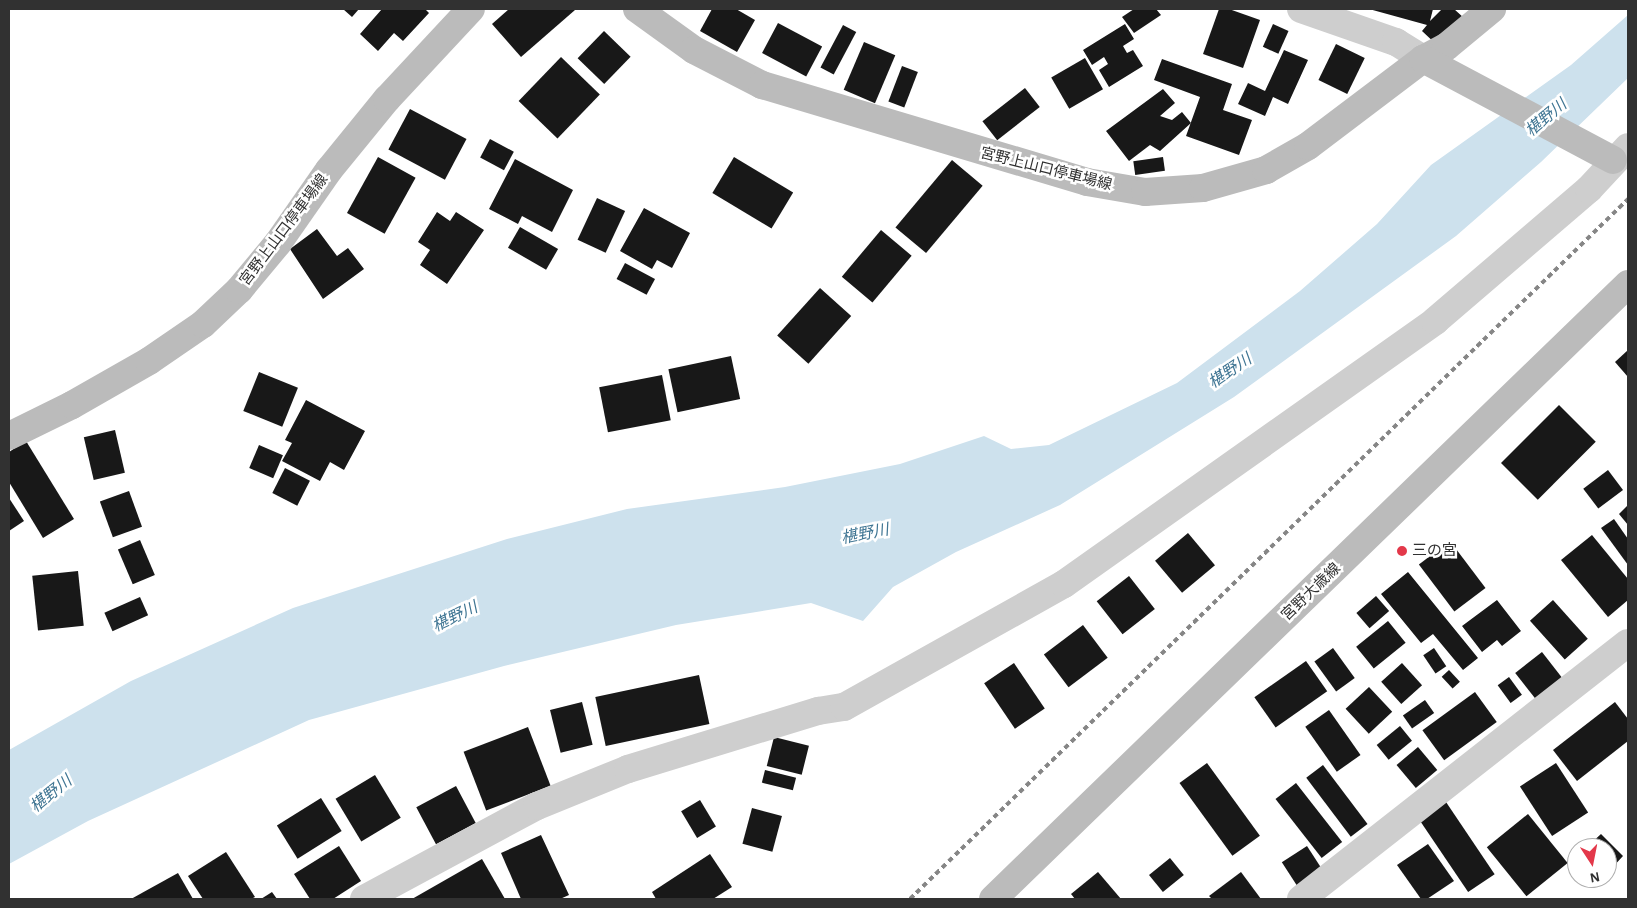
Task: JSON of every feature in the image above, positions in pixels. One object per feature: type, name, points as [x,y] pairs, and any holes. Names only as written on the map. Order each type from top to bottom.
[{"type":"main road","name":"宮野上山口停車場線","points":[[9,436],[72,405],[149,361],[202,324],[239,290],[381,106],[471,9]]},
{"type":"main road","name":"宮野上山口停車場線","points":[[637,9],[694,50],[762,85],[1087,182],[1145,192],[1203,188],[1266,170],[1308,146],[1431,64],[1446,47],[1492,9]]},
{"type":"main road","points":[[1431,64],[1613,153]]},
{"type":"main road","name":"宮野大歳線","points":[[993,899],[1628,284]]},
{"type":"street","points":[[1301,9],[1396,42],[1431,64]]},
{"type":"street","points":[[364,899],[537,806],[619,772],[818,712],[844,707],[1064,584],[1435,321],[1589,189],[1613,153]]},
{"type":"street","points":[[1301,899],[1628,643]]},
{"type":"water","name":"椹野川","points":[[1628,15],[1628,78],[1541,162],[1456,236],[1234,397],[1060,505],[956,552],[893,587],[863,621],[811,603],[676,625],[504,666],[309,720],[88,821],[9,864],[9,750],[131,681],[293,608],[507,539],[627,509],[785,487],[900,464],[984,436],[1011,449],[1049,445],[1177,383],[1300,291],[1377,224],[1431,165],[1571,65]]},
{"type":"building","points":[[343,9],[359,9],[352,17]]},
{"type":"building","points":[[382,9],[425,9],[429,13],[403,41],[394,33],[378,51],[360,34]]},
{"type":"building","points":[[509,9],[575,10],[521,57],[492,24]]},
{"type":"building","points":[[712,9],[736,9],[755,20],[737,52],[700,31]]},
{"type":"building","points":[[1134,9],[1156,9],[1161,15],[1134,33],[1122,17]]},
{"type":"building","points":[[1219,9],[1229,9],[1260,20],[1243,68],[1203,54]]},
{"type":"building","points":[[1369,9],[1433,9],[1430,21],[1442,9],[1454,9],[1464,18],[1438,46],[1422,31],[1427,25]]},
{"type":"building","points":[[778,23],[822,46],[806,76],[762,53]]},
{"type":"building","points":[[1125,24],[1134,39],[1123,46],[1127,53],[1133,50],[1143,66],[1109,87],[1099,70],[1108,64],[1104,57],[1092,65],[1083,50]]},
{"type":"building","points":[[1273,24],[1289,31],[1278,54],[1263,47]]},
{"type":"building","points":[[843,25],[856,32],[834,74],[820,67]]},
{"type":"building","points":[[604,31],[631,57],[604,84],[578,58]]},
{"type":"building","points":[[864,42],[895,55],[875,103],[844,90]]},
{"type":"building","points":[[1336,44],[1365,58],[1347,94],[1318,80]]},
{"type":"building","points":[[1284,50],[1308,60],[1288,104],[1273,97],[1265,116],[1238,104],[1248,83],[1265,91]]},
{"type":"building","points":[[561,57],[600,95],[557,138],[519,101]]},
{"type":"building","points":[[1085,58],[1103,89],[1069,109],[1051,78]]},
{"type":"building","points":[[1162,59],[1232,84],[1223,110],[1252,120],[1239,155],[1186,136],[1200,97],[1154,80]]},
{"type":"building","points":[[902,66],[918,72],[904,108],[888,101]]},
{"type":"building","points":[[1025,88],[1040,107],[997,140],[982,121]]},
{"type":"building","points":[[1163,89],[1175,103],[1160,116],[1172,120],[1182,112],[1191,123],[1160,151],[1150,145],[1129,161],[1106,131]]},
{"type":"building","points":[[410,109],[467,139],[445,180],[388,150]]},
{"type":"building","points":[[490,139],[514,152],[504,170],[480,158]]},
{"type":"building","points":[[378,157],[416,178],[385,234],[347,213]]},
{"type":"building","points":[[734,157],[793,193],[772,229],[712,193]]},
{"type":"building","points":[[1163,157],[1165,171],[1135,175],[1133,161]]},
{"type":"building","points":[[515,159],[573,190],[552,232],[522,216],[518,224],[489,209]]},
{"type":"building","points":[[952,160],[983,186],[926,253],[895,227]]},
{"type":"building","points":[[597,198],[625,211],[606,253],[578,240]]},
{"type":"building","points":[[644,208],[690,233],[672,268],[657,260],[652,269],[620,251]]},
{"type":"building","points":[[437,212],[450,221],[456,212],[484,230],[447,284],[420,265],[430,250],[418,242]]},
{"type":"building","points":[[520,227],[558,249],[546,270],[508,248]]},
{"type":"building","points":[[317,229],[337,256],[348,248],[364,269],[323,299],[290,249]]},
{"type":"building","points":[[881,230],[912,256],[872,302],[842,277]]},
{"type":"building","points":[[625,263],[655,279],[647,295],[617,279]]},
{"type":"building","points":[[820,288],[851,316],[808,364],[777,336]]},
{"type":"building","points":[[1628,350],[1628,377],[1615,362]]},
{"type":"building","points":[[731,356],[740,399],[678,412],[668,369]]},
{"type":"building","points":[[259,372],[298,388],[282,427],[243,411]]},
{"type":"building","points":[[662,375],[671,420],[608,432],[599,387]]},
{"type":"building","points":[[306,400],[365,431],[344,470],[330,462],[320,481],[282,461],[292,443],[285,440]]},
{"type":"building","points":[[1559,405],[1596,442],[1538,500],[1501,463]]},
{"type":"building","points":[[115,430],[125,473],[94,480],[84,437]]},
{"type":"building","points":[[26,441],[74,519],[43,538],[9,482],[9,452]]},
{"type":"building","points":[[259,445],[283,455],[273,478],[249,468]]},
{"type":"building","points":[[285,468],[310,481],[297,506],[272,493]]},
{"type":"building","points":[[1608,470],[1623,490],[1598,509],[1583,489]]},
{"type":"building","points":[[129,491],[142,527],[113,537],[100,502]]},
{"type":"building","points":[[9,498],[24,521],[9,531]]},
{"type":"building","points":[[1628,505],[1628,525],[1619,514]]},
{"type":"building","points":[[1614,519],[1628,539],[1628,565],[1601,528]]},
{"type":"building","points":[[1188,533],[1215,565],[1182,593],[1155,561]]},
{"type":"building","points":[[1592,535],[1628,579],[1628,600],[1608,617],[1561,560]]},
{"type":"building","points":[[140,540],[155,575],[133,584],[118,549]]},
{"type":"building","points":[[1450,541],[1486,588],[1454,612],[1419,564]]},
{"type":"building","points":[[78,571],[84,626],[38,631],[32,576]]},
{"type":"building","points":[[1408,572],[1478,658],[1463,670],[1433,634],[1421,643],[1381,594]]},
{"type":"building","points":[[1129,576],[1155,609],[1123,634],[1097,601]]},
{"type":"building","points":[[1376,596],[1389,611],[1369,628],[1356,613]]},
{"type":"building","points":[[140,597],[148,615],[113,631],[104,613]]},
{"type":"building","points":[[1497,600],[1521,631],[1502,646],[1497,640],[1482,652],[1462,626]]},
{"type":"building","points":[[1553,600],[1588,639],[1565,659],[1530,621]]},
{"type":"building","points":[[1388,621],[1406,643],[1374,669],[1356,647]]},
{"type":"building","points":[[1083,625],[1108,658],[1069,687],[1044,654]]},
{"type":"building","points":[[1333,648],[1355,678],[1336,691],[1314,662]]},
{"type":"building","points":[[1434,648],[1446,666],[1436,674],[1423,655]]},
{"type":"building","points":[[1542,652],[1565,681],[1538,702],[1515,673]]},
{"type":"building","points":[[1306,661],[1327,691],[1276,727],[1254,697]]},
{"type":"building","points":[[1014,663],[1045,709],[1015,729],[984,683]]},
{"type":"building","points":[[1402,663],[1422,685],[1401,704],[1381,682]]},
{"type":"building","points":[[1449,670],[1460,682],[1453,689],[1442,677]]},
{"type":"building","points":[[699,675],[709,724],[606,746],[595,697]]},
{"type":"building","points":[[1509,677],[1522,695],[1511,703],[1498,685]]},
{"type":"building","points":[[1369,687],[1392,712],[1369,734],[1346,709]]},
{"type":"building","points":[[1475,692],[1497,722],[1444,760],[1422,730]]},
{"type":"building","points":[[1425,700],[1434,713],[1412,729],[1403,715]]},
{"type":"building","points":[[582,702],[593,745],[561,753],[550,710]]},
{"type":"building","points":[[1615,702],[1628,719],[1628,741],[1577,781],[1553,750]]},
{"type":"building","points":[[1329,710],[1361,755],[1337,772],[1305,727]]},
{"type":"building","points":[[1400,726],[1412,741],[1389,760],[1377,745]]},
{"type":"building","points":[[528,727],[551,786],[486,811],[464,752]]},
{"type":"building","points":[[774,737],[809,746],[802,775],[767,766]]},
{"type":"building","points":[[1418,747],[1437,770],[1416,788],[1397,765]]},
{"type":"building","points":[[1207,763],[1260,836],[1232,856],[1179,783]]},
{"type":"building","points":[[1556,763],[1588,812],[1552,836],[1520,786]]},
{"type":"building","points":[[1323,765],[1368,824],[1351,837],[1306,778]]},
{"type":"building","points":[[765,770],[796,778],[793,790],[762,783]]},
{"type":"building","points":[[375,775],[401,818],[361,842],[336,799]]},
{"type":"building","points":[[1296,783],[1342,842],[1322,858],[1276,799]]},
{"type":"building","points":[[456,786],[476,823],[436,844],[416,807]]},
{"type":"building","points":[[321,798],[342,831],[298,859],[277,826]]},
{"type":"building","points":[[700,800],[716,827],[697,838],[681,811]]},
{"type":"building","points":[[1446,802],[1495,874],[1468,892],[1419,820]]},
{"type":"building","points":[[752,808],[782,816],[772,852],[742,844]]},
{"type":"building","points":[[1528,814],[1567,863],[1526,896],[1487,847]]},
{"type":"building","points":[[1601,834],[1605,838],[1597,838]]},
{"type":"building","points":[[541,835],[569,895],[560,899],[521,899],[501,853]]},
{"type":"building","points":[[1428,844],[1454,881],[1427,899],[1421,899],[1397,865]]},
{"type":"building","points":[[339,846],[361,881],[333,899],[310,899],[294,874]]},
{"type":"building","points":[[1307,846],[1325,874],[1300,890],[1282,862]]},
{"type":"building","points":[[1617,850],[1623,856],[1617,862]]},
{"type":"building","points":[[226,852],[255,897],[251,899],[203,899],[188,876]]},
{"type":"building","points":[[710,854],[732,887],[713,899],[656,899],[652,892]]},
{"type":"building","points":[[1170,858],[1184,875],[1163,892],[1149,875]]},
{"type":"building","points":[[482,859],[505,899],[412,899]]},
{"type":"building","points":[[1098,872],[1121,899],[1075,899],[1071,894]]},
{"type":"building","points":[[1241,872],[1261,899],[1212,899],[1209,896]]},
{"type":"building","points":[[178,873],[193,899],[131,899]]},
{"type":"building","points":[[272,892],[277,899],[261,899]]},
{"type":"railway","points":[[910,899],[1628,199]]},
{"type":"place","name":"三の宮","points":[[1402,551]]}]
